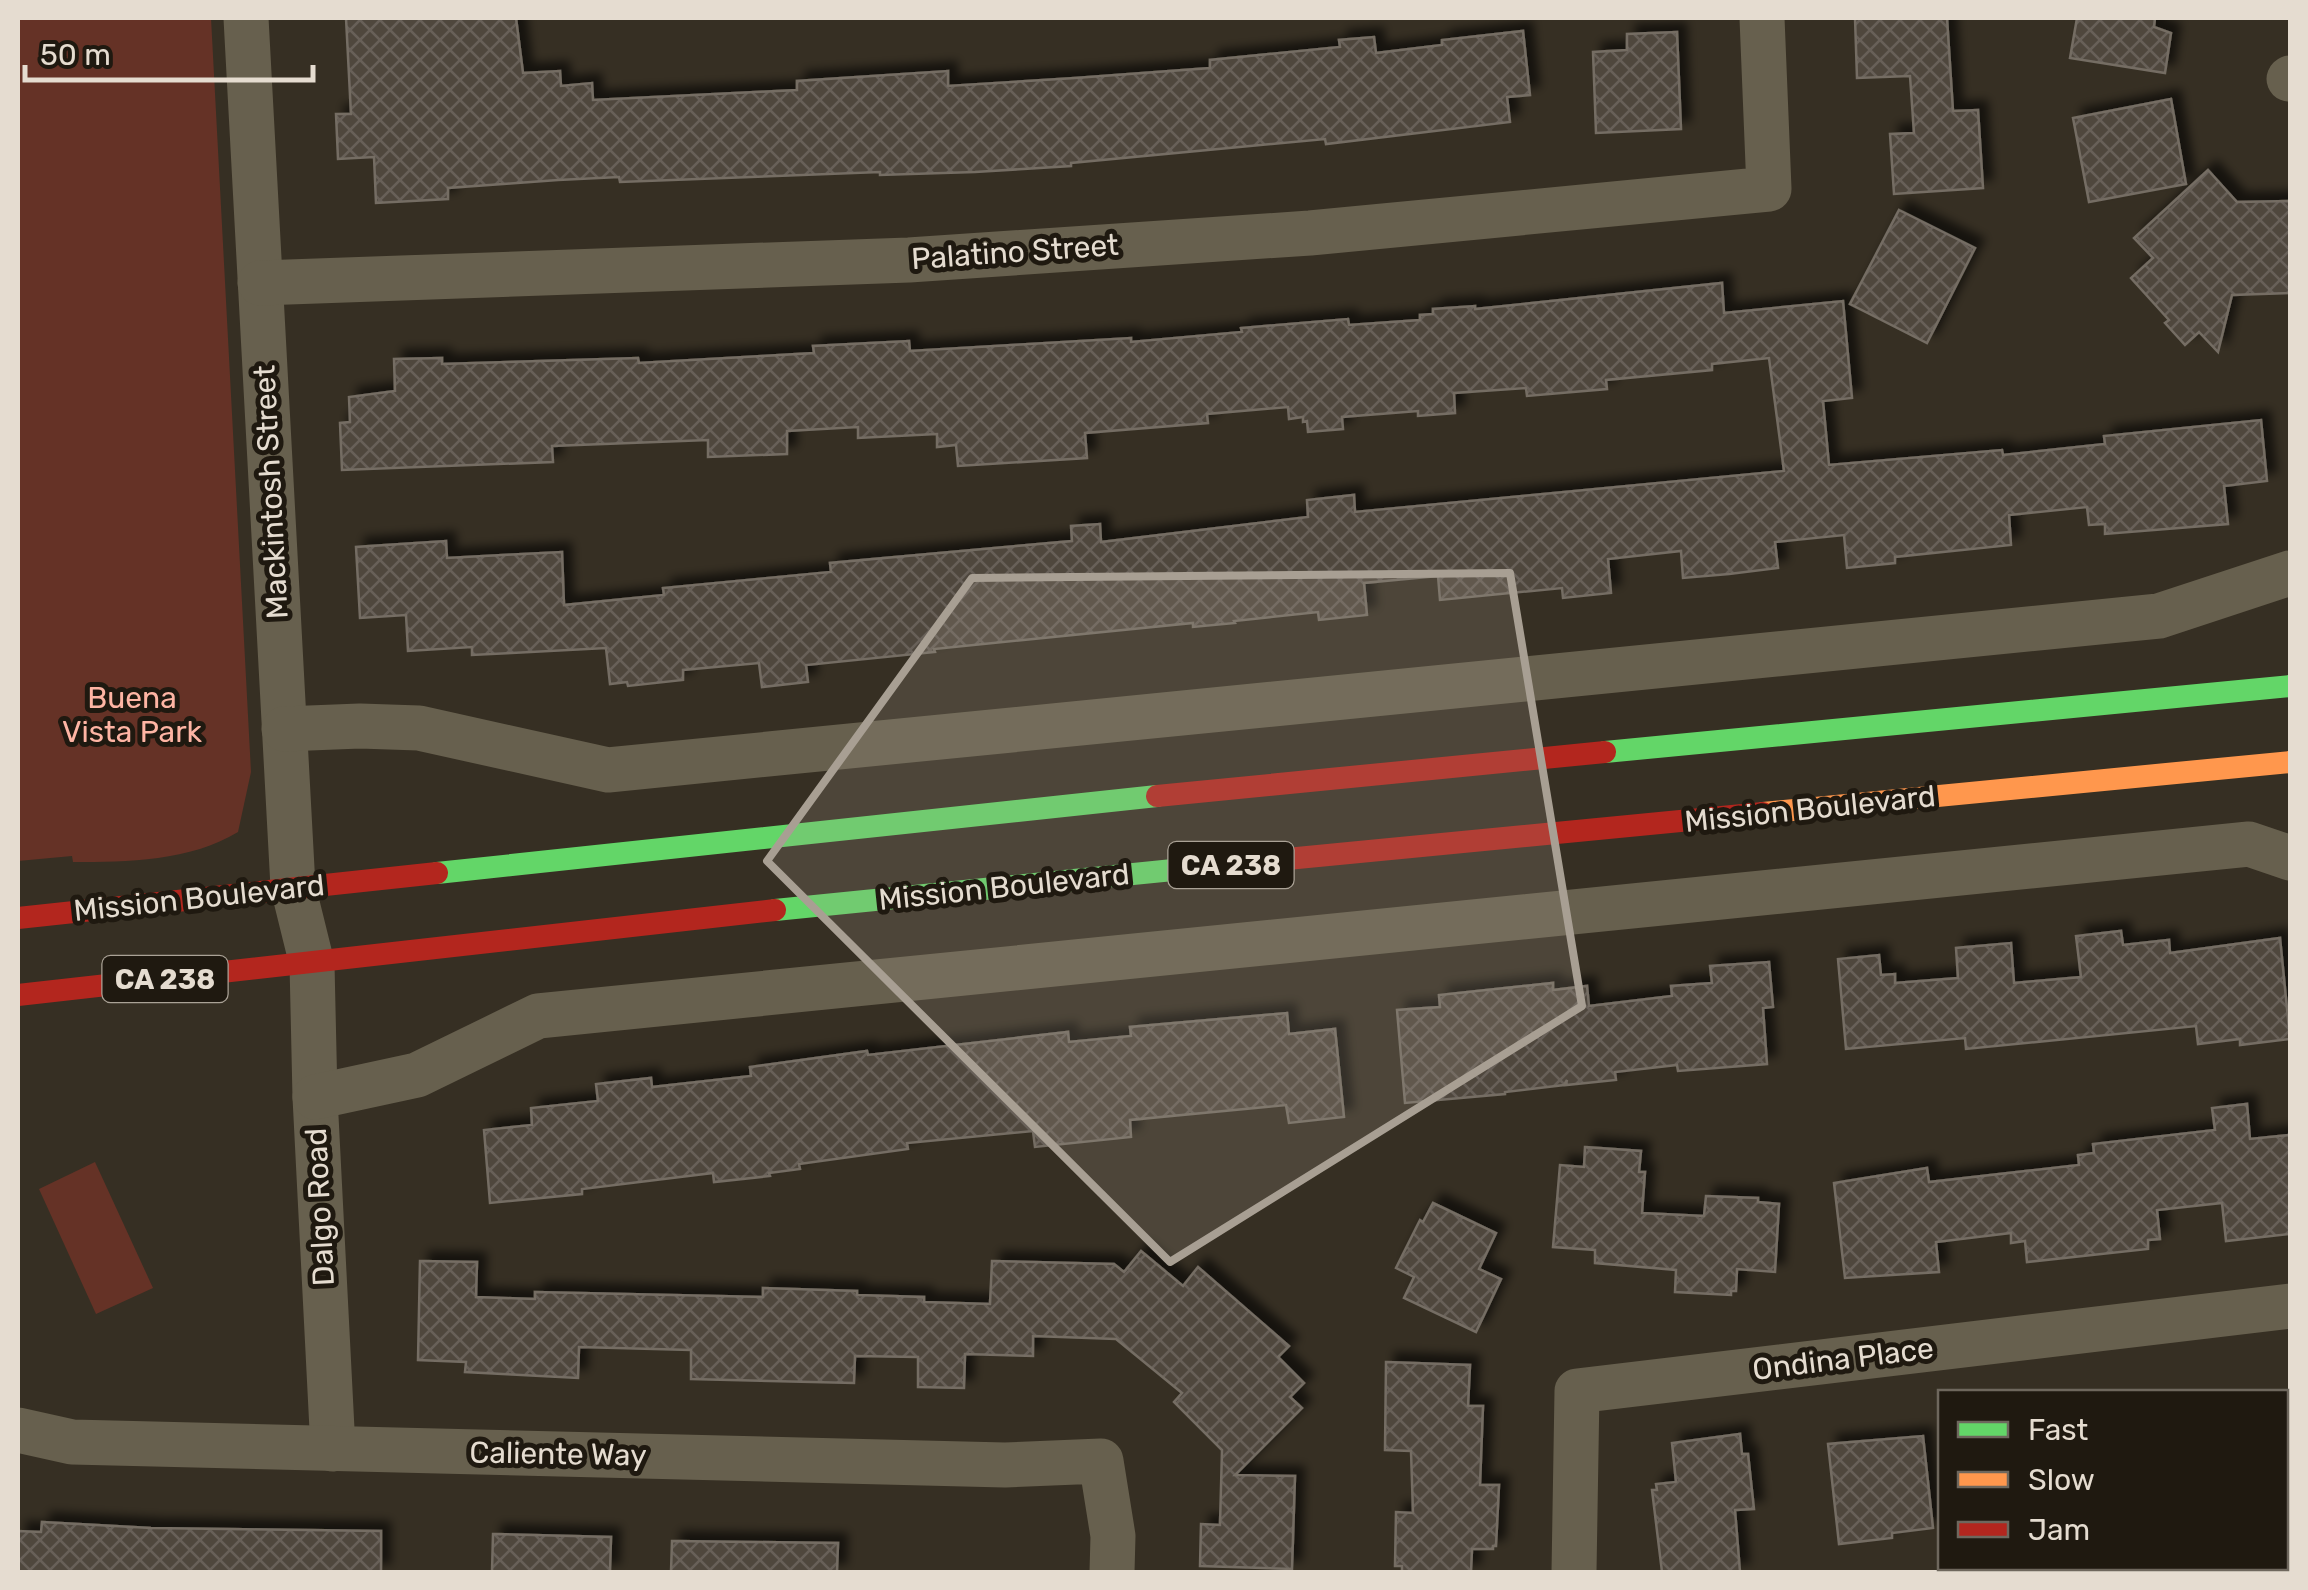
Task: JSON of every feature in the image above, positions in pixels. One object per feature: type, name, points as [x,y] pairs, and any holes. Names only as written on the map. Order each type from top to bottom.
[{"type":"main road","name":"Mission Boulevard","points":[[18,918],[1053,806],[2290,686]]},
{"type":"main road","name":"Mission Boulevard","points":[[18,994],[885,899],[2290,762]]},
{"type":"street","name":"Mackintosh Street","points":[[246,18],[293,887],[312,964]]},
{"type":"street","name":"Palatino Street","points":[[260,283],[908,260],[1310,233],[1769,190],[1762,18]]},
{"type":"street","points":[[284,729],[419,728],[608,770],[2159,616],[2290,573]]},
{"type":"street","points":[[315,1097],[417,1074],[538,1016],[2249,844],[2290,858]]},
{"type":"street","name":"Dalgo Road","points":[[312,964],[332,1449]]},
{"type":"street","name":"Ondina Place","points":[[1574,1572],[1576,1390],[2290,1306]]},
{"type":"street","name":"Caliente Way","points":[[18,1430],[72,1442],[1005,1466],[1100,1462],[1113,1536],[1112,1572]]},
{"type":"highlighted area","points":[[1510,573],[1582,1006],[1170,1262],[767,861],[972,578]]},
{"type":"green space","name":"Buena Vista Park","points":[[18,18],[211,18],[251,772],[238,832],[200,849],[158,858],[73,862],[72,856],[18,861]]},
{"type":"green space","points":[[95,1162],[153,1288],[96,1314],[39,1189]]},
{"type":"building","points":[[346,18],[516,18],[523,73],[560,71],[561,86],[592,83],[593,100],[797,90],[797,81],[948,71],[948,86],[1210,68],[1210,60],[1340,47],[1339,40],[1374,37],[1376,53],[1442,45],[1442,40],[1523,31],[1530,95],[1507,97],[1510,122],[1326,144],[1325,139],[1071,166],[975,172],[620,182],[619,177],[558,180],[448,188],[448,199],[376,203],[374,157],[338,159],[336,114],[351,114]]},
{"type":"building","points":[[1855,18],[1947,18],[1953,111],[1978,110],[1983,188],[1894,194],[1890,134],[1914,133],[1910,76],[1857,78]]},
{"type":"building","points":[[2077,18],[2155,18],[2154,27],[2171,33],[2165,73],[2070,58]]},
{"type":"building","points":[[1677,32],[1681,129],[1596,133],[1593,52],[1627,50],[1627,34]]},
{"type":"building","points":[[2171,99],[2186,184],[2089,202],[2073,118]]},
{"type":"building","points":[[2208,170],[2237,202],[2290,201],[2290,293],[2232,295],[2218,352],[2199,332],[2185,345],[2165,323],[2169,320],[2131,278],[2153,258],[2134,238]]},
{"type":"building","points":[[1899,210],[1975,248],[1927,343],[1850,304]]},
{"type":"building","points":[[1722,283],[1724,313],[1843,301],[1852,398],[1823,401],[1829,465],[2002,450],[2003,455],[2105,444],[2104,436],[2261,420],[2267,481],[2224,486],[2228,524],[2105,534],[2105,524],[2089,525],[2087,507],[2009,515],[2011,545],[1895,557],[1895,563],[1847,568],[1844,535],[1775,542],[1778,568],[1729,574],[1683,578],[1681,551],[1608,559],[1611,593],[1563,598],[1562,588],[1440,600],[1438,576],[1364,583],[1367,615],[1319,620],[1318,612],[934,649],[935,652],[806,665],[808,682],[762,687],[759,663],[683,670],[683,680],[628,686],[627,682],[610,684],[606,648],[472,655],[472,647],[408,651],[406,615],[360,618],[356,547],[446,541],[447,558],[562,552],[564,605],[664,595],[663,588],[831,572],[830,563],[1072,541],[1071,526],[1100,524],[1101,542],[1308,517],[1307,500],[1354,495],[1355,512],[1784,471],[1769,358],[1712,364],[1712,370],[1606,380],[1607,389],[1527,396],[1526,388],[1454,393],[1455,413],[1418,416],[1418,411],[1342,417],[1343,429],[1308,432],[1303,417],[1289,419],[1288,407],[1207,414],[1208,423],[1085,433],[1087,458],[958,466],[956,445],[937,447],[937,434],[858,438],[858,427],[787,431],[787,454],[708,457],[708,440],[552,446],[553,462],[342,470],[340,423],[350,422],[349,397],[395,391],[394,359],[442,358],[442,364],[638,358],[639,363],[814,353],[813,346],[909,341],[910,351],[1131,338],[1131,342],[1348,319],[1349,325],[1420,320],[1420,315],[1433,314],[1433,309],[1475,309]]},
{"type":"building","points":[[2121,931],[2123,945],[2169,940],[2170,953],[2280,938],[2290,1039],[2240,1045],[2240,1039],[2198,1044],[2196,1026],[1966,1049],[1965,1038],[1846,1049],[1838,959],[1879,955],[1881,975],[1895,974],[1895,983],[1958,978],[1956,948],[2011,943],[2014,983],[2081,977],[2076,936]]},
{"type":"building","points":[[1769,962],[1773,1007],[1763,1008],[1767,1064],[1678,1071],[1677,1065],[1615,1072],[1616,1080],[1566,1085],[1567,1080],[1564,1085],[1505,1094],[1405,1103],[1397,1010],[1440,1007],[1439,995],[1553,983],[1553,990],[1587,986],[1589,1006],[1672,996],[1671,986],[1712,983],[1710,966]]},
{"type":"building","points":[[1287,1013],[1289,1034],[1335,1029],[1344,1117],[1289,1123],[1286,1105],[1130,1120],[1131,1137],[1035,1147],[1033,1131],[907,1143],[908,1149],[799,1164],[800,1169],[769,1173],[770,1176],[714,1182],[713,1173],[582,1189],[582,1194],[490,1203],[484,1130],[532,1125],[531,1108],[598,1101],[596,1084],[651,1078],[652,1087],[751,1076],[750,1067],[867,1051],[868,1055],[1068,1032],[1069,1042],[1131,1036],[1130,1027]]},
{"type":"building","points":[[2247,1104],[2250,1139],[2290,1135],[2290,1234],[2226,1241],[2222,1203],[2157,1210],[2160,1239],[2148,1240],[2148,1249],[2027,1262],[2025,1241],[2011,1243],[2011,1233],[1936,1242],[1939,1272],[1845,1278],[1834,1183],[1927,1168],[1929,1182],[2079,1165],[2078,1155],[2094,1153],[2093,1144],[2215,1130],[2212,1108]]},
{"type":"building","points":[[1585,1147],[1641,1151],[1639,1172],[1645,1172],[1642,1213],[1704,1216],[1706,1196],[1758,1198],[1758,1202],[1779,1204],[1775,1272],[1737,1269],[1736,1291],[1731,1291],[1731,1295],[1675,1292],[1676,1270],[1595,1263],[1595,1250],[1553,1247],[1560,1165],[1584,1167]]},
{"type":"building","points":[[1433,1203],[1496,1233],[1479,1269],[1501,1279],[1476,1332],[1404,1298],[1414,1277],[1396,1268]]},
{"type":"building","points":[[1141,1251],[1183,1286],[1198,1267],[1289,1346],[1278,1357],[1304,1383],[1290,1397],[1302,1408],[1235,1475],[1295,1476],[1292,1569],[1200,1566],[1201,1524],[1220,1525],[1222,1450],[1174,1402],[1182,1393],[1116,1339],[1033,1336],[1033,1356],[965,1354],[964,1388],[918,1387],[918,1357],[855,1356],[854,1383],[691,1379],[691,1350],[579,1347],[578,1378],[465,1372],[466,1362],[418,1360],[420,1261],[477,1262],[476,1297],[535,1299],[535,1292],[763,1297],[763,1288],[857,1291],[857,1295],[924,1297],[924,1302],[990,1304],[992,1261],[1114,1264],[1124,1272]]},
{"type":"building","points":[[1386,1362],[1470,1365],[1468,1406],[1483,1406],[1480,1485],[1499,1485],[1496,1546],[1472,1549],[1471,1572],[1402,1572],[1402,1566],[1395,1566],[1396,1512],[1413,1513],[1411,1451],[1385,1450]]},
{"type":"building","points":[[1740,1434],[1742,1454],[1748,1454],[1754,1509],[1735,1510],[1740,1572],[1662,1572],[1652,1490],[1657,1490],[1656,1484],[1676,1482],[1672,1443]]},
{"type":"building","points":[[1923,1436],[1933,1528],[1839,1544],[1828,1444]]},
{"type":"building","points":[[42,1522],[151,1528],[381,1531],[381,1572],[18,1572],[18,1531],[41,1532]]},
{"type":"building","points":[[493,1534],[611,1537],[610,1572],[492,1572]]},
{"type":"building","points":[[672,1541],[838,1543],[837,1572],[671,1572]]},
{"type":"traffic: fast","points":[[1605,752],[2290,686]]},
{"type":"traffic: fast","points":[[437,873],[1157,796]]},
{"type":"traffic: fast","points":[[775,910],[1183,869]]},
{"type":"traffic: slow","points":[[1763,813],[2290,762]]},
{"type":"traffic: jam","points":[[1157,796],[1605,752]]},
{"type":"traffic: jam","points":[[1183,869],[1763,813]]},
{"type":"traffic: jam","points":[[18,918],[437,873]]},
{"type":"traffic: jam","points":[[18,995],[775,910]]}]
